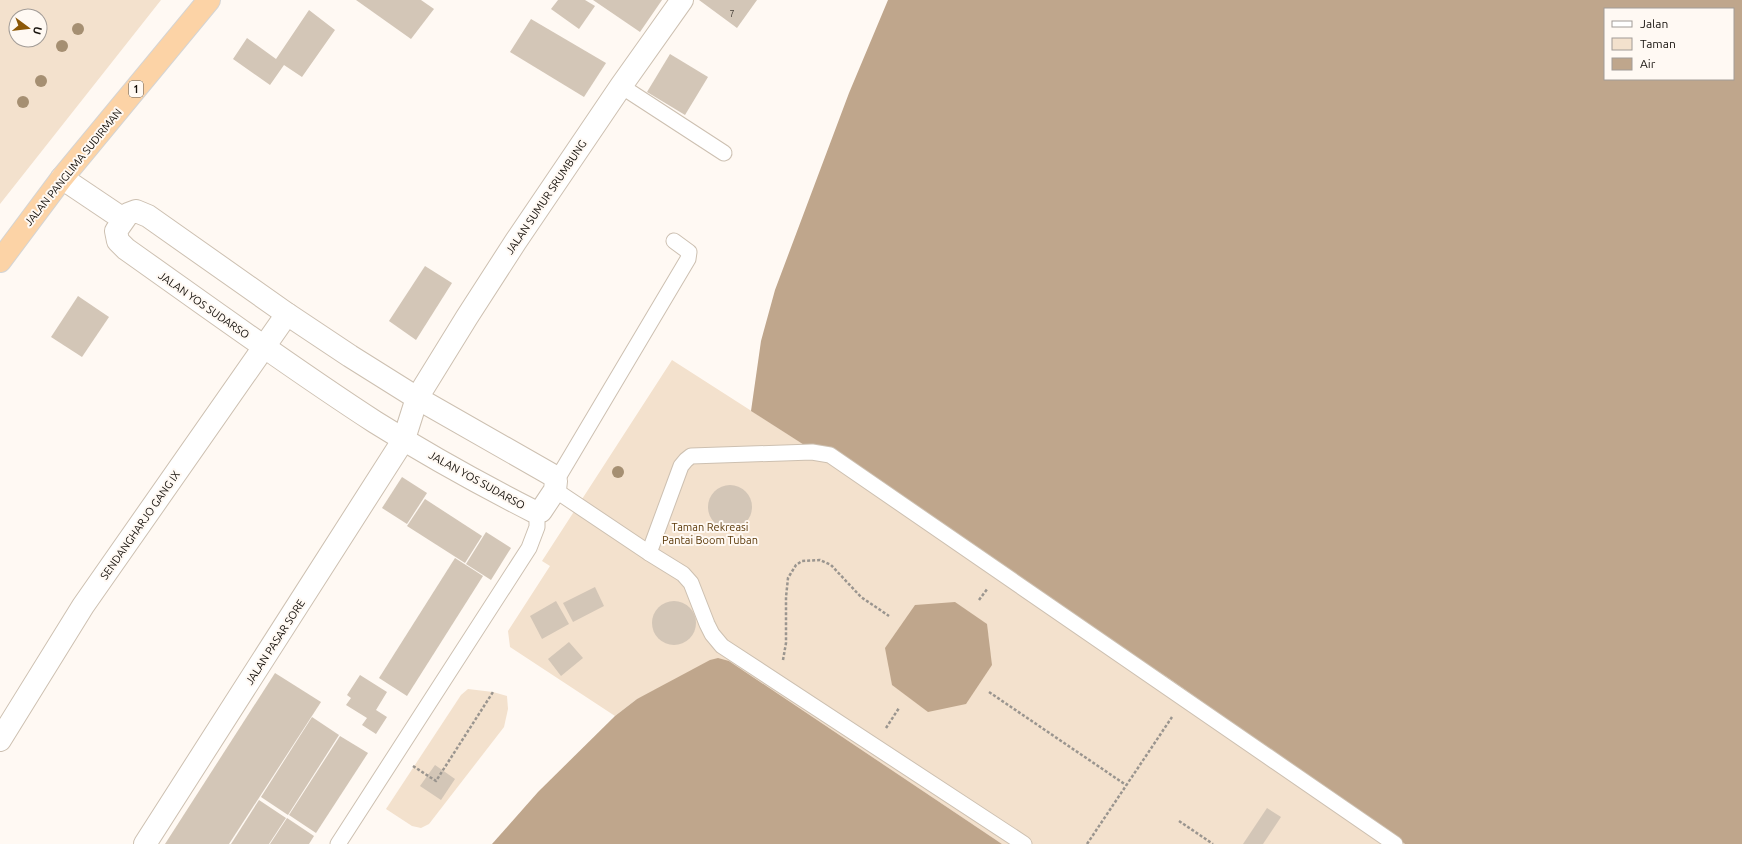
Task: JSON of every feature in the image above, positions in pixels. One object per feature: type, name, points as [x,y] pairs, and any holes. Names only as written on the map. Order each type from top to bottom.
[{"type":"highway","name":"JALAN PANGLIMA SUDIRMAN","points":[[0,261],[62,178],[209,0]]},
{"type":"street","name":"JALAN SUMUR SRUMBUNG","points":[[404,439],[417,398],[516,241],[621,86],[682,0]]},
{"type":"street","points":[[62,178],[123,219],[128,214],[136,211],[148,216],[287,314],[417,398],[550,473],[556,485]]},
{"type":"street","name":"JALAN YOS SUDARSO","points":[[123,219],[116,231],[116,237],[121,246],[264,347],[376,422],[511,500],[537,512],[543,508],[556,485]]},
{"type":"street","name":"SENDANGHARJO GANG IX","points":[[0,740],[83,606],[287,314]]},
{"type":"street","name":"JALAN PASAR SORE","points":[[145,844],[404,439]]},
{"type":"lane","points":[[621,86],[724,153]]},
{"type":"lane","points":[[674,240],[688,250],[690,254],[688,259],[556,485],[649,553],[683,574],[691,583],[707,624],[722,646],[1024,844]]},
{"type":"lane","points":[[649,553],[681,466],[691,456],[812,452],[830,455],[1395,844]]},
{"type":"lane","points":[[338,844],[529,548],[537,527],[537,512]]},
{"type":"path","points":[[782,661],[787,636],[786,597],[788,578],[796,565],[802,561],[820,560],[831,565],[862,597],[889,616]]},
{"type":"path","points":[[413,767],[436,781],[493,692]]},
{"type":"path","points":[[989,692],[1126,786]]},
{"type":"path","points":[[883,732],[899,708]]},
{"type":"path","points":[[1086,844],[1175,713]]},
{"type":"path","points":[[1179,821],[1213,844]]},
{"type":"green space","points":[[0,0],[161,0],[0,204]]},
{"type":"green space","name":"Taman Rekreasi Pantai Boom Tuban","points":[[672,360],[1167,677],[1405,844],[1002,844],[729,661],[637,699],[615,716],[510,647],[508,631],[550,566],[542,561]]},
{"type":"green space","points":[[468,689],[493,692],[507,696],[508,709],[504,727],[429,824],[421,828],[412,826],[386,809],[461,695]]},
{"type":"water","points":[[888,0],[1742,0],[1742,844],[1405,844],[1167,677],[751,411],[761,341],[775,290],[849,93]]},
{"type":"water","points":[[955,602],[987,624],[992,665],[966,704],[928,712],[892,685],[885,648],[915,605]]},
{"type":"water","points":[[718,658],[729,661],[1002,844],[492,844],[538,792],[615,716],[637,699],[710,660]]},
{"type":"building","points":[[356,0],[421,0],[434,9],[411,39]]},
{"type":"building","points":[[558,0],[585,0],[595,6],[579,29],[551,9]]},
{"type":"building","points":[[593,0],[662,0],[640,32]]},
{"type":"building","points":[[699,0],[757,0],[737,28]]},
{"type":"building","points":[[309,10],[335,30],[302,77],[284,65],[270,85],[233,59],[247,38],[276,59]]},
{"type":"building","points":[[531,19],[606,63],[584,97],[510,52]]},
{"type":"building","points":[[670,54],[708,77],[685,115],[647,92]]},
{"type":"building","points":[[425,266],[452,283],[416,340],[389,321]]},
{"type":"building","points":[[78,296],[109,317],[82,357],[51,337]]},
{"type":"building","points":[[402,477],[427,493],[407,524],[382,508]]},
{"type":"building","points":[[730,485],[742,489],[748,495],[752,507],[748,519],[742,525],[730,529],[718,525],[712,519],[708,507],[712,495],[718,489]]},
{"type":"building","points":[[425,499],[482,536],[465,563],[407,526]]},
{"type":"building","points":[[486,532],[511,548],[491,580],[466,564]]},
{"type":"building","points":[[455,558],[483,576],[407,696],[379,678]]},
{"type":"building","points":[[595,587],[604,606],[573,622],[563,603]]},
{"type":"building","points":[[556,601],[569,624],[542,639],[530,616]]},
{"type":"building","points":[[678,601],[683,602],[690,607],[695,614],[695,632],[690,639],[683,644],[670,645],[665,644],[658,639],[653,632],[652,619],[653,614],[658,607],[665,602]]},
{"type":"building","points":[[569,642],[583,658],[561,676],[548,659]]},
{"type":"building","points":[[275,673],[321,702],[229,844],[165,844]]},
{"type":"building","points":[[360,675],[387,692],[376,710],[387,717],[376,734],[362,725],[367,718],[346,705],[351,698],[347,695]]},
{"type":"building","points":[[312,717],[339,735],[288,815],[261,797]]},
{"type":"building","points":[[340,736],[368,753],[316,833],[289,815]]},
{"type":"building","points":[[435,765],[455,779],[441,800],[420,786]]},
{"type":"building","points":[[259,800],[286,818],[269,844],[231,844]]},
{"type":"building","points":[[1267,808],[1281,817],[1263,844],[1243,844]]},
{"type":"building","points":[[287,818],[314,836],[309,844],[270,844]]}]
